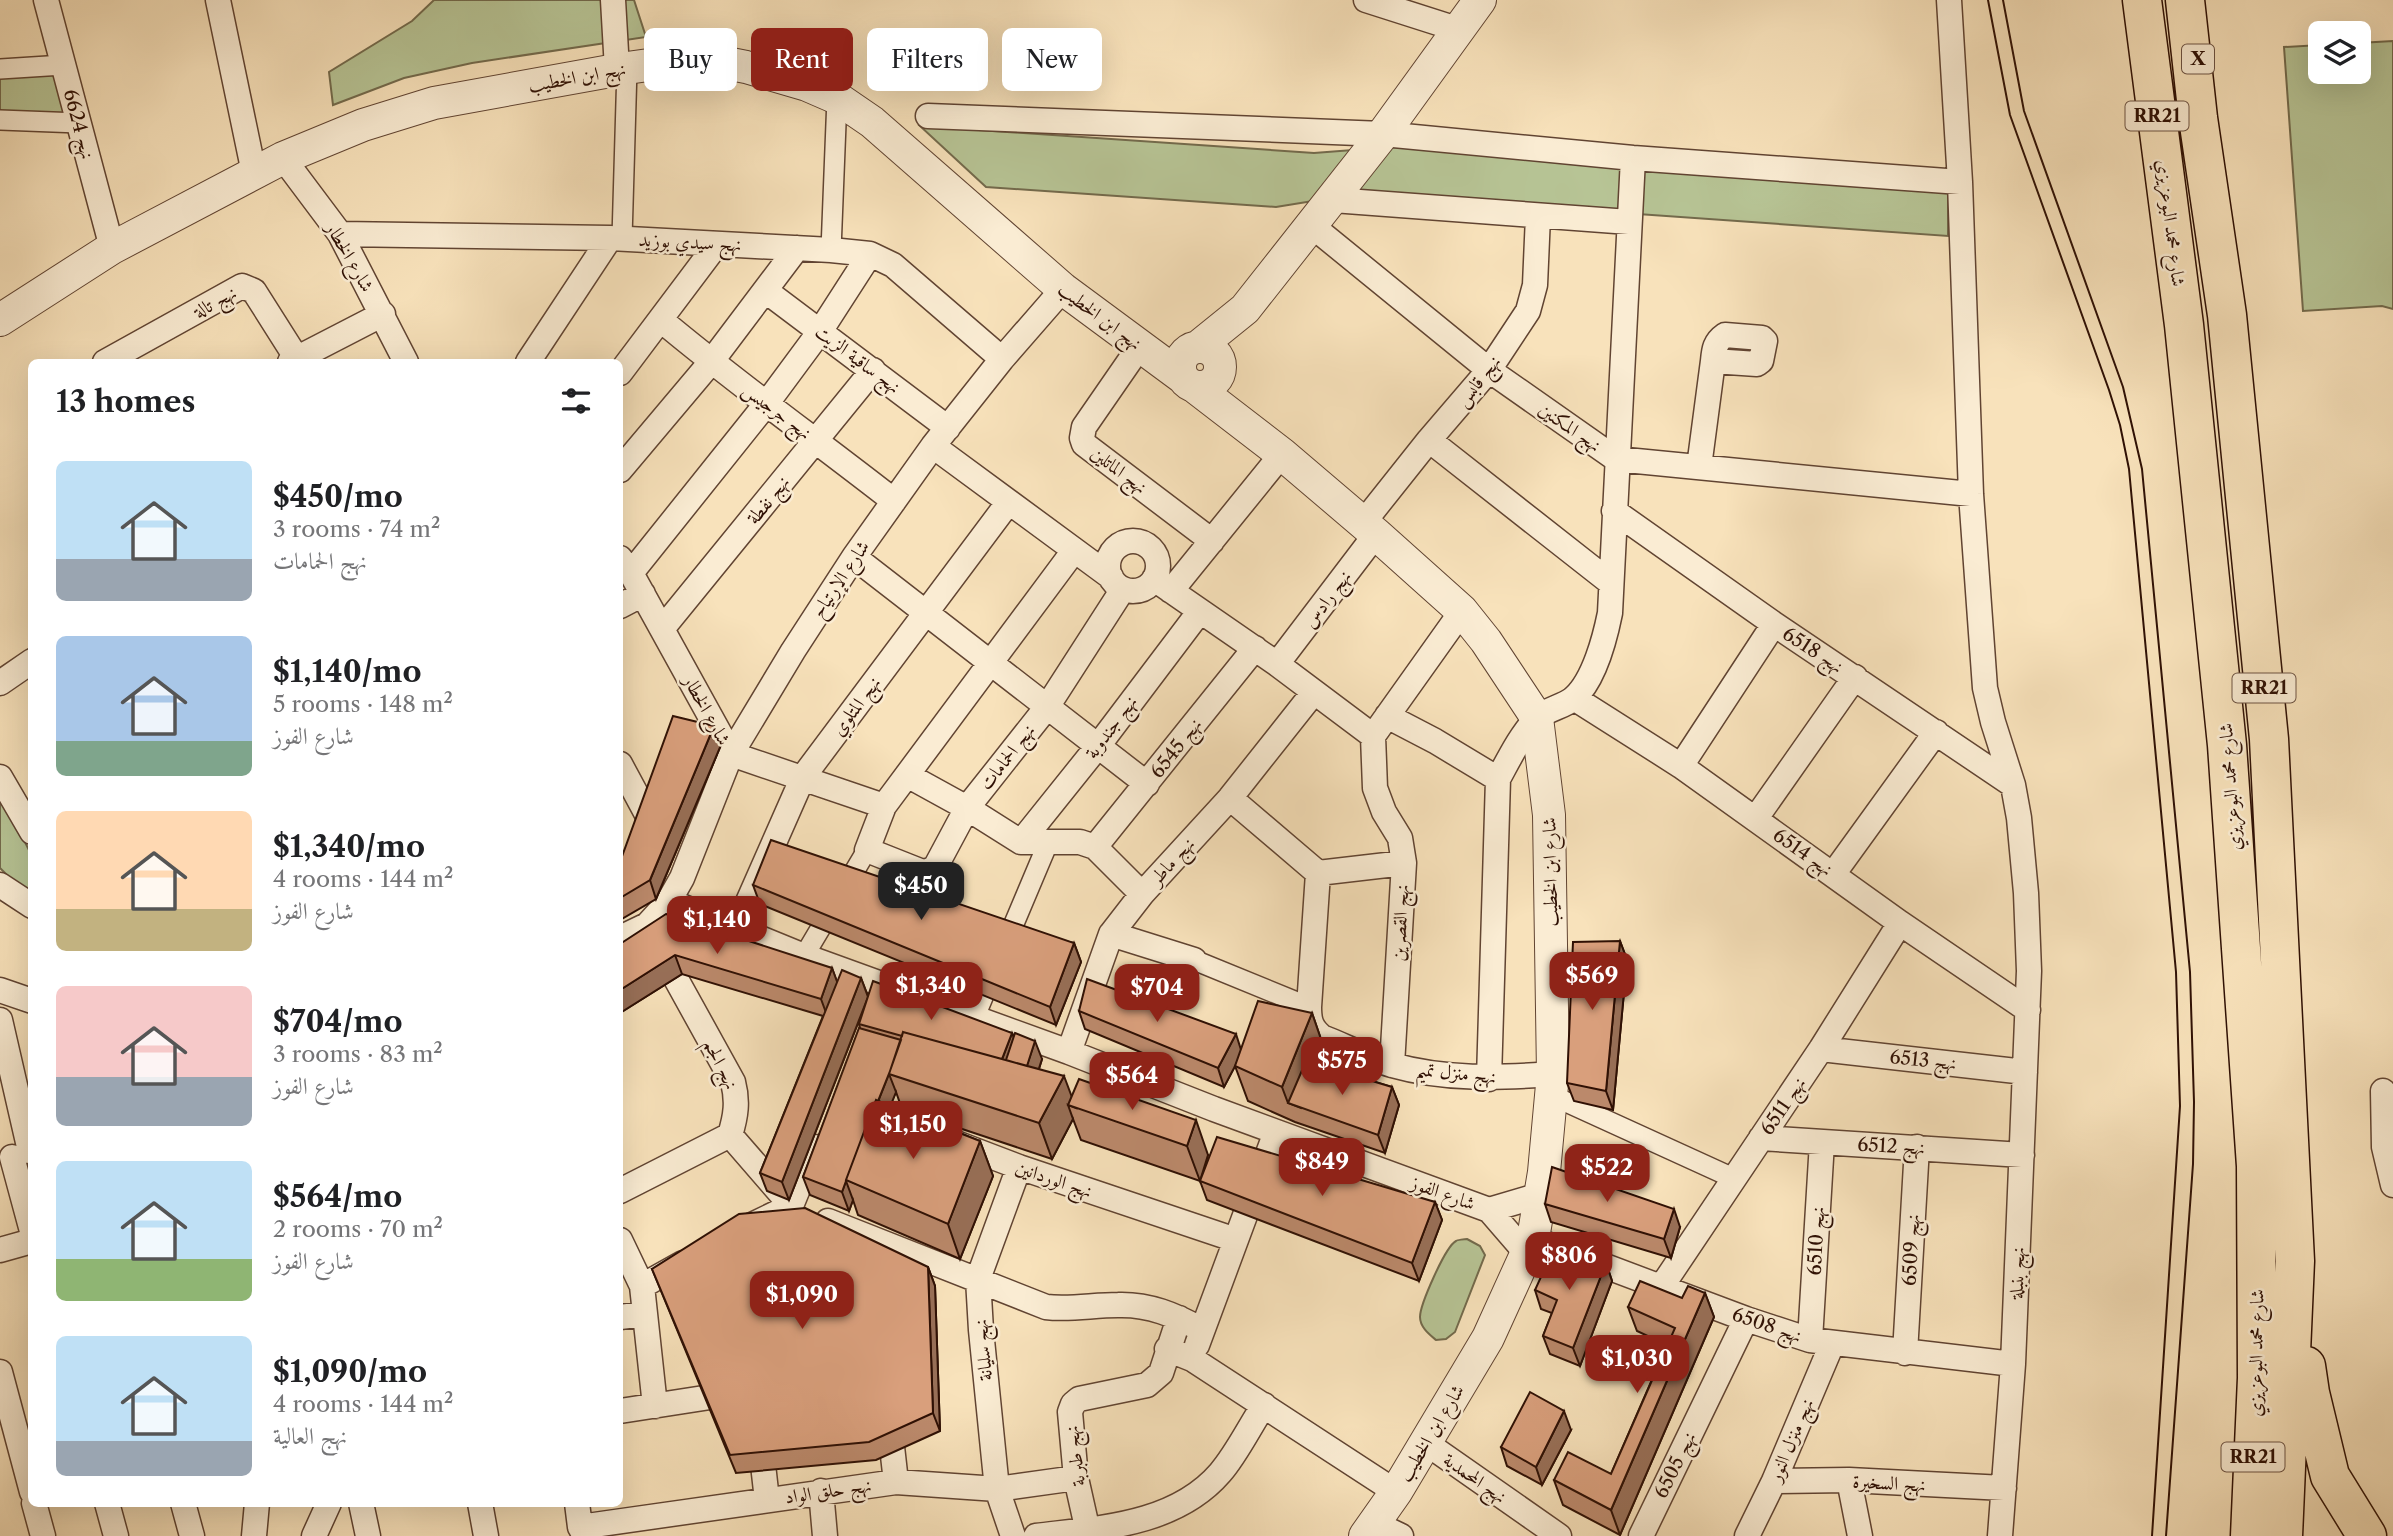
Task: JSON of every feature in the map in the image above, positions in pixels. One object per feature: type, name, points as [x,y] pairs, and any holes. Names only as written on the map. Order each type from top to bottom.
[{"type":"highway","name":"شارع محمد البوعزيزي","points":[[2141,0],[2184,325],[2228,745],[2283,1536]]},
{"type":"highway","name":"شارع محمد البوعزيزي","points":[[2185,0],[2198,118],[2227,315],[2269,739],[2295,1261],[2250,1536]]},
{"type":"highway","name":"X","points":[[2197,0],[2198,118]]},
{"type":"highway","points":[[2295,1261],[2310,1393],[2330,1476],[2367,1536]]},
{"type":"highway","points":[[2231,1536],[2244,1430],[2274,1379]]},
{"type":"street","name":"نهج 6624","points":[[46,0],[112,248]]},
{"type":"street","points":[[218,0],[254,173]]},
{"type":"street","points":[[530,359],[616,238],[622,69],[613,0]]},
{"type":"street","points":[[1366,0],[1460,30]]},
{"type":"street","points":[[1201,366],[1333,200],[1480,0]]},
{"type":"street","name":"نهج بنبلة","points":[[1949,0],[1960,182],[1971,494],[1985,688],[2013,785],[2026,893],[2028,1010],[2013,1364],[2000,1536]]},
{"type":"street","name":"نهج ابن الخطيب","points":[[0,320],[112,248],[284,158],[363,125],[434,103],[622,69],[670,62],[716,61],[807,85],[838,98],[872,122],[1063,289],[1146,351],[1201,366],[1235,417]]},
{"type":"street","points":[[0,69],[63,65]]},
{"type":"street","points":[[831,250],[838,98]]},
{"type":"street","points":[[928,116],[1383,134],[1633,158],[1960,182]]},
{"type":"street","points":[[0,120],[79,122]]},
{"type":"street","name":"شارع الخطار","points":[[284,158],[340,234],[405,359]]},
{"type":"street","points":[[1489,1079],[1498,779],[1511,754],[1537,718],[1574,698],[1590,675],[1607,630],[1633,158]]},
{"type":"street","points":[[1333,200],[1629,222]]},
{"type":"street","name":"نهج قابس","points":[[1369,528],[1429,440],[1489,370],[1531,304],[1535,285],[1538,216]]},
{"type":"street","name":"نهج المكنين","points":[[1311,225],[1489,370],[1616,458],[1971,494]]},
{"type":"street","name":"نهج سيدي بوزيد","points":[[340,234],[616,238],[870,254],[893,265],[1002,359]]},
{"type":"street","points":[[623,369],[717,244]]},
{"type":"street","points":[[623,466],[711,362],[797,248]]},
{"type":"street","points":[[623,598],[631,575],[821,330],[870,254]]},
{"type":"street","name":"نهج تالة","points":[[110,359],[242,286],[254,291],[294,359]]},
{"type":"street","name":"شارع الإرتياح","points":[[669,901],[682,878],[731,754],[793,651],[854,557],[941,437],[1002,359],[1063,289]]},
{"type":"street","name":"نهج ساقية الزيت","points":[[766,291],[873,370],[1008,503],[1117,583]]},
{"type":"street","points":[[299,359],[383,314]]},
{"type":"street","name":"نهج جرجيس","points":[[661,320],[711,362],[894,501]]},
{"type":"street","name":"نهج الماتلين","points":[[1146,351],[1084,428],[1084,444],[1212,541]]},
{"type":"street","points":[[1699,467],[1713,361]]},
{"type":"street","name":"نهج نفطة","points":[[662,629],[873,370]]},
{"type":"street","name":"شارع ابن الخطيب","points":[[1235,417],[1369,528],[1462,611],[1486,641],[1537,718],[1549,815],[1552,1084],[1540,1195],[1530,1246],[1488,1338],[1396,1492],[1380,1532]]},
{"type":"street","points":[[1429,440],[1611,583]]},
{"type":"street","points":[[1282,454],[1212,541],[1163,585],[1137,590],[1117,583],[1108,560],[1112,552],[1125,542],[1143,543],[1155,554],[1157,571],[1163,585],[1255,648],[1373,736],[1462,611]]},
{"type":"street","name":"نهج المتلوي","points":[[736,929],[803,777],[1008,503]]},
{"type":"street","name":"نهج 6518","points":[[1614,511],[1774,624],[2013,785]]},
{"type":"street","name":"نهج رادس","points":[[1277,664],[1369,528]]},
{"type":"street","points":[[804,956],[867,850],[884,806],[1073,551]]},
{"type":"street","points":[[854,557],[1147,784]]},
{"type":"street","name":"شارع الخطار","points":[[631,575],[731,754]]},
{"type":"street","name":"نهج الحمامات","points":[[867,850],[920,872],[928,872],[936,866],[967,808],[1046,707],[1117,583]]},
{"type":"street","name":"نهج جندوبة","points":[[1021,842],[1200,611]]},
{"type":"street","points":[[1681,766],[1774,624]]},
{"type":"street","name":"نهج 6545","points":[[1095,847],[1255,648]]},
{"type":"street","points":[[0,683],[28,664]]},
{"type":"street","points":[[1756,818],[1855,677]]},
{"type":"street","name":"نهج ماطر","points":[[1069,1052],[1111,934],[1142,894],[1230,798],[1314,692]]},
{"type":"street","name":"نهج 6514","points":[[1574,698],[1681,766],[1834,873],[1900,923],[2028,1010]]},
{"type":"street","points":[[1387,716],[1498,779]]},
{"type":"street","points":[[1834,873],[1936,732]]},
{"type":"street","name":"نهج القصرين","points":[[1373,736],[1375,788],[1384,812],[1400,838],[1404,863],[1392,1065]]},
{"type":"street","points":[[731,754],[884,806]]},
{"type":"street","points":[[623,770],[682,878]]},
{"type":"street","points":[[907,775],[1021,842],[1080,842],[1095,847],[1142,894]]},
{"type":"street","points":[[0,777],[28,825]]},
{"type":"street","points":[[1230,798],[1318,873],[1404,863]]},
{"type":"street","points":[[974,1019],[1048,843]]},
{"type":"street","points":[[1111,934],[1194,960],[1309,1007],[1318,873]]},
{"type":"street","points":[[0,885],[28,902]]},
{"type":"street","points":[[623,936],[646,925],[669,901]]},
{"type":"street","name":"شارع الفوز","points":[[669,901],[804,956],[1069,1052],[1489,1210],[1530,1246]]},
{"type":"street","name":"نهج 6511","points":[[1662,1286],[1821,1049],[1900,923]]},
{"type":"street","name":"نهج الجم","points":[[646,925],[733,1082],[737,1095],[736,1118],[730,1135]]},
{"type":"street","points":[[869,1008],[879,983]]},
{"type":"street","points":[[0,990],[28,1000]]},
{"type":"street","name":"نهج منزل تميم","points":[[1309,1007],[1309,1021],[1322,1037],[1392,1065],[1438,1074],[1552,1084]]},
{"type":"street","points":[[0,1020],[28,1209]]},
{"type":"street","name":"نهج 6513","points":[[1821,1049],[2025,1072]]},
{"type":"street","points":[[1552,1084],[1733,1178]]},
{"type":"street","points":[[2383,1091],[2384,1147],[2393,1185]]},
{"type":"street","points":[[735,1238],[791,1206],[826,1121]]},
{"type":"street","points":[[1192,1359],[1276,1132]]},
{"type":"street","name":"نهج الوردانين","points":[[933,1134],[1019,1167],[1236,1240]]},
{"type":"street","points":[[623,1183],[730,1135],[791,1206],[870,1239],[1046,1307],[1148,1307],[1202,1330]]},
{"type":"street","name":"نهج 6512","points":[[1761,1138],[2022,1155]]},
{"type":"street","name":"نهج 6510","points":[[1821,1342],[1822,1142]]},
{"type":"street","name":"نهج 6509","points":[[1905,1353],[1917,1147]]},
{"type":"street","name":"نهج سليانة","points":[[1013,1536],[997,1489],[978,1279],[1019,1167]]},
{"type":"street","name":"شارع الفوز","points":[[1489,1210],[1540,1195]]},
{"type":"street","points":[[870,1239],[873,1266]]},
{"type":"street","points":[[0,1250],[28,1242]]},
{"type":"street","points":[[623,1246],[642,1286],[655,1406]]},
{"type":"street","name":"نهج 6508","points":[[1530,1246],[1662,1286],[1746,1320],[1821,1342],[2013,1364]]},
{"type":"street","points":[[642,1286],[700,1253]]},
{"type":"street","points":[[623,1317],[644,1314]]},
{"type":"street","name":"نهج طبربة","points":[[1089,1533],[1076,1478],[1070,1412],[1073,1404],[1079,1399],[1147,1385],[1161,1373],[1179,1318]]},
{"type":"street","name":"نهج 6505","points":[[1640,1536],[1746,1320]]},
{"type":"street","name":"نهج منزل النور","points":[[1747,1536],[1774,1480],[1821,1342]]},
{"type":"street","points":[[1167,1349],[1192,1359],[1396,1492]]},
{"type":"street","points":[[0,1372],[28,1477]]},
{"type":"street","points":[[623,1410],[755,1398],[767,1500]]},
{"type":"street","points":[[887,1401],[896,1482]]},
{"type":"street","points":[[1036,1536],[1089,1533],[1160,1515],[1192,1497],[1220,1473],[1264,1405]]},
{"type":"street","name":"نهج المحمدية","points":[[1426,1443],[1559,1536]]},
{"type":"street","name":"نهج حلق الواد","points":[[581,1522],[896,1482],[997,1489],[1076,1478]]},
{"type":"street","name":"نهج السخيرة","points":[[1774,1480],[1849,1480],[2004,1488]]},
{"type":"street","points":[[1849,1480],[1860,1536]]},
{"type":"street","points":[[821,1491],[825,1536]]},
{"type":"street","points":[[35,1507],[43,1536]]},
{"type":"street","points":[[108,1507],[116,1536]]},
{"type":"street","points":[[184,1507],[192,1536]]},
{"type":"street","points":[[254,1536],[257,1507]]},
{"type":"street","points":[[314,1536],[327,1507]]},
{"type":"street","points":[[363,1507],[368,1536]]},
{"type":"street","points":[[481,1507],[486,1536]]},
{"type":"green space","points":[[434,0],[634,0],[644,37],[472,63],[404,78],[333,105],[329,72],[412,21]]},
{"type":"green space","points":[[2393,41],[2393,309],[2382,306],[2303,311],[2284,47],[2308,46],[2308,84],[2371,84],[2371,42]]},
{"type":"green space","points":[[59,71],[73,117],[0,114],[0,75]]},
{"type":"green space","points":[[920,126],[1314,153],[1392,147],[1948,190],[1948,236],[1356,194],[1276,207],[986,187]]},
{"type":"green space","points":[[0,793],[28,848],[28,891],[0,868]]},
{"type":"green space","points":[[1467,1239],[1480,1246],[1485,1255],[1455,1332],[1446,1339],[1436,1340],[1422,1324],[1420,1317],[1424,1301],[1451,1245]]},
{"type":"building","points":[[673,716],[714,726],[650,880],[623,896],[623,854]]},
{"type":"building","points":[[771,840],[1074,943],[1050,1007],[753,885]]},
{"type":"building","points":[[666,914],[832,968],[821,999],[675,955],[623,988],[623,942]]},
{"type":"building","points":[[1620,941],[1606,1091],[1567,1083],[1573,942]]},
{"type":"building","points":[[842,970],[861,978],[782,1182],[760,1173]]},
{"type":"building","points":[[1087,979],[1236,1034],[1218,1068],[1079,1011]]},
{"type":"building","points":[[873,981],[1012,1033],[1002,1059],[903,1032],[902,1036],[859,1024]]},
{"type":"building","points":[[1258,1001],[1312,1013],[1282,1087],[1235,1066]]},
{"type":"building","points":[[859,1028],[901,1040],[842,1192],[803,1177]]},
{"type":"building","points":[[903,1032],[1064,1076],[1039,1123],[889,1074]]},
{"type":"building","points":[[1015,1033],[1035,1041],[1027,1066],[1006,1060]]},
{"type":"building","points":[[1306,1061],[1392,1087],[1378,1135],[1288,1103]]},
{"type":"building","points":[[1079,1079],[1196,1120],[1187,1146],[1068,1105]]},
{"type":"building","points":[[876,1100],[980,1141],[948,1224],[846,1180]]},
{"type":"building","points":[[1217,1137],[1435,1202],[1412,1263],[1200,1181]]},
{"type":"building","points":[[1552,1167],[1674,1209],[1664,1239],[1545,1204]]},
{"type":"building","points":[[805,1208],[928,1267],[933,1413],[869,1442],[730,1455],[652,1269],[739,1214]]},
{"type":"building","points":[[1556,1244],[1606,1263],[1573,1348],[1543,1336],[1557,1300],[1535,1290]]},
{"type":"building","points":[[1640,1281],[1682,1298],[1688,1286],[1705,1293],[1611,1510],[1554,1480],[1568,1452],[1611,1474],[1675,1328],[1628,1307]]},
{"type":"building","points":[[1530,1392],[1564,1411],[1536,1467],[1501,1447]]},
{"type":"tram line","points":[[1988,0],[2010,115],[2109,390],[2129,469],[2176,972],[2180,1106],[2152,1536]]},
{"type":"tram line","points":[[2003,0],[2024,111],[2123,387],[2142,469],[2190,972],[2194,1102],[2193,1164],[2166,1536]]}]
